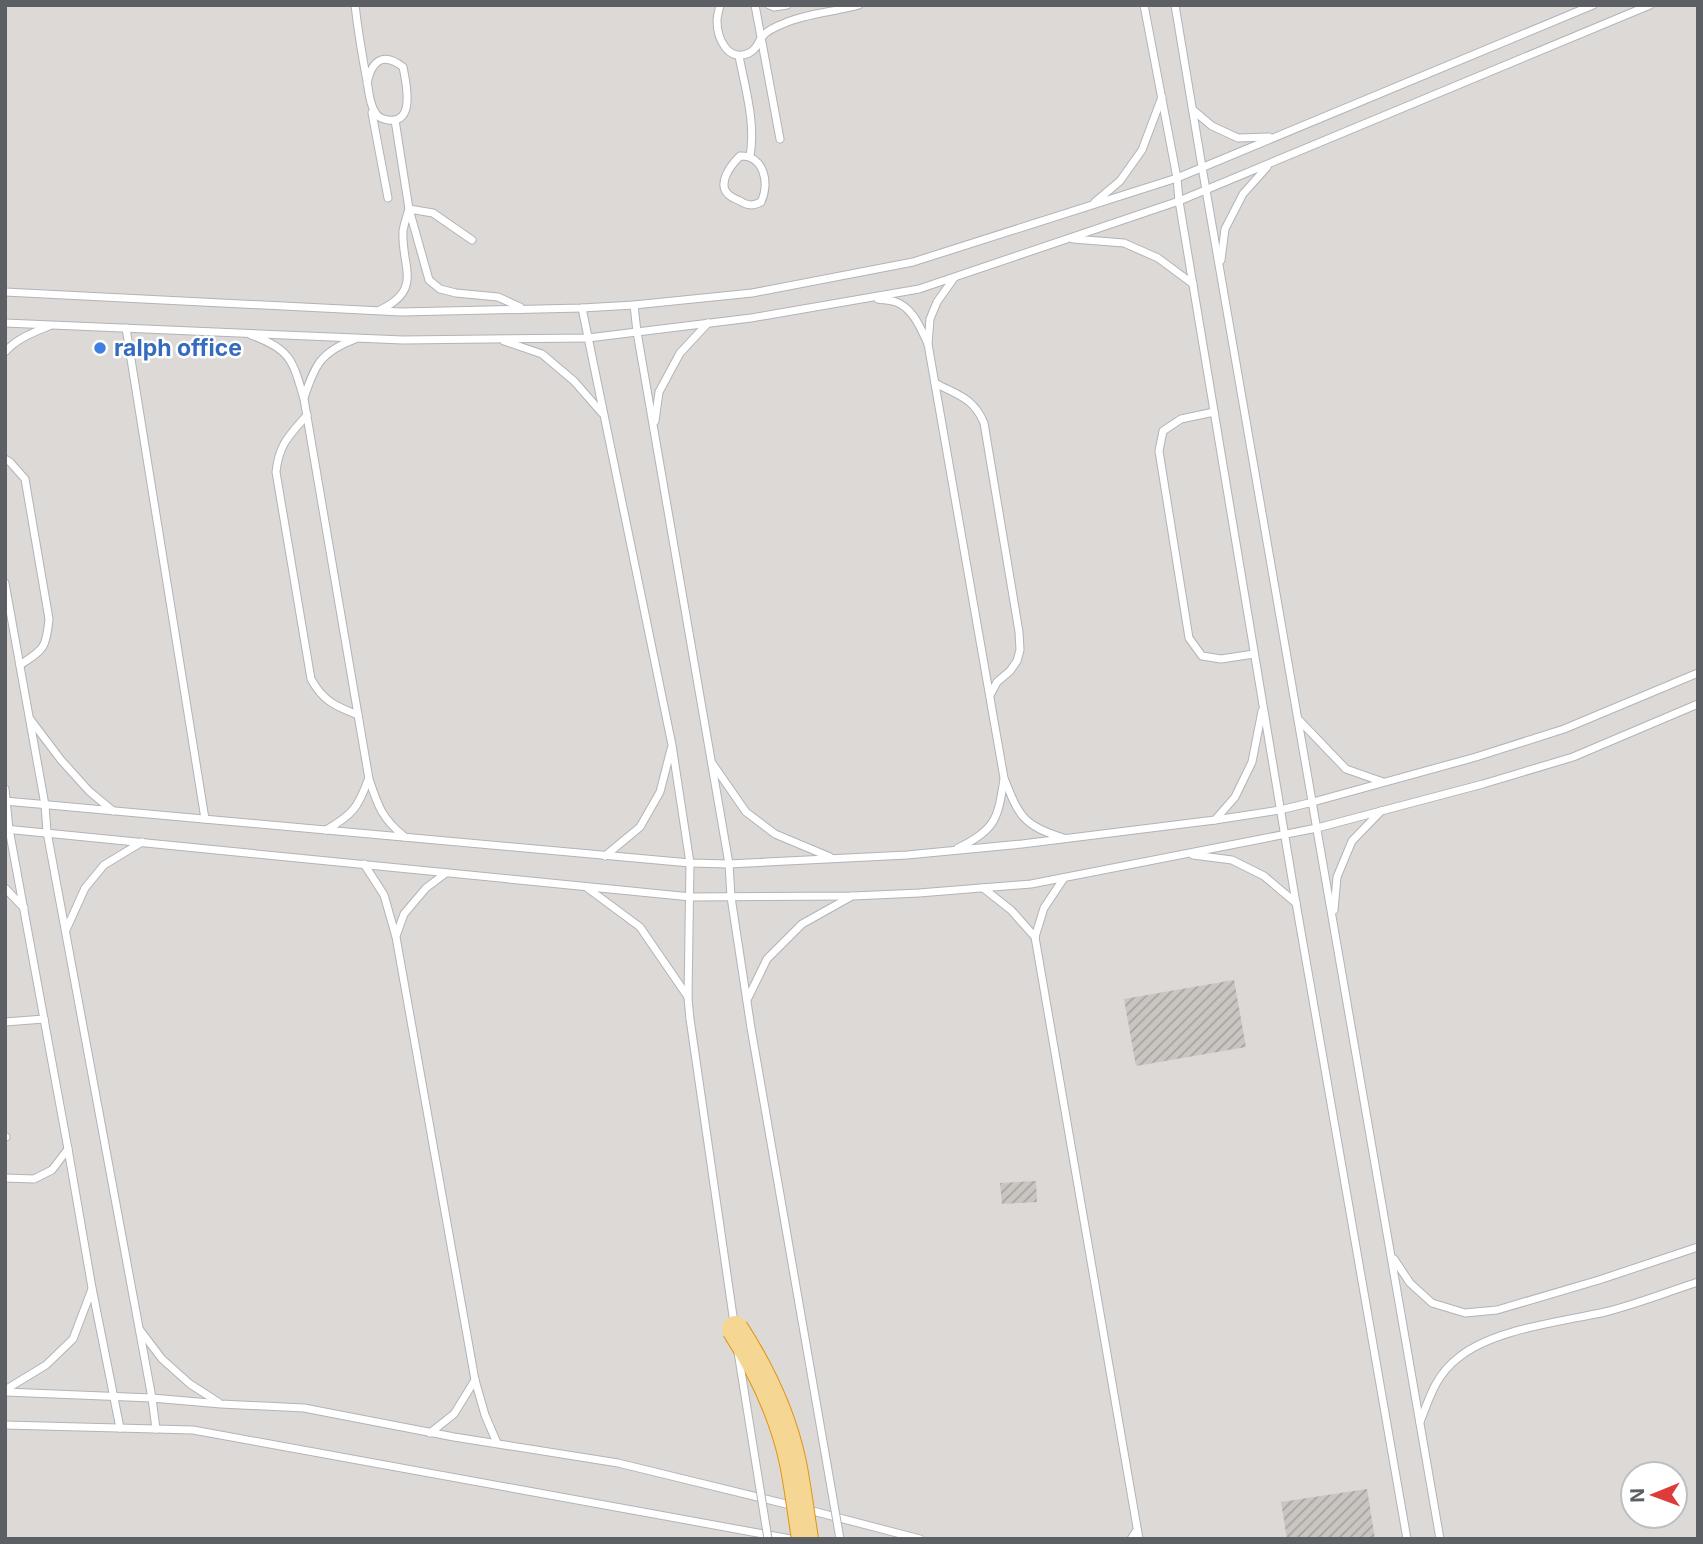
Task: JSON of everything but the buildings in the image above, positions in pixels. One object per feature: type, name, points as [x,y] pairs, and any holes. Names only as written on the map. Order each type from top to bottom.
[{"type":"highway","points":[[734,1329],[765,1380],[783,1426],[793,1464],[805,1539]]},
{"type":"lane","points":[[355,5],[388,198]]},
{"type":"lane","points":[[720,5],[717,20],[724,48],[739,55],[748,54],[757,47],[762,36],[791,20],[859,5]]},
{"type":"lane","points":[[755,5],[780,139]]},
{"type":"lane","points":[[769,5],[787,5]]},
{"type":"lane","points":[[1144,5],[1177,178],[1284,835],[1407,1539]]},
{"type":"lane","points":[[1175,5],[1440,1539]]},
{"type":"lane","points":[[6,292],[401,312],[582,308],[752,293],[913,262],[1177,178],[1593,5]]},
{"type":"lane","points":[[5,323],[403,340],[588,338],[751,318],[919,289],[1179,201],[1650,5]]},
{"type":"lane","points":[[739,55],[752,128],[750,156]]},
{"type":"lane","points":[[367,83],[370,69],[376,62],[394,60],[403,68],[407,105],[402,116],[395,120],[386,120],[376,116],[371,105]]},
{"type":"lane","points":[[1091,205],[1120,181],[1142,150],[1162,96]]},
{"type":"lane","points":[[1193,110],[1212,126],[1238,138],[1277,136]]},
{"type":"lane","points":[[395,120],[409,209],[429,280],[440,289],[498,297],[524,309]]},
{"type":"lane","points":[[740,156],[750,156],[758,161],[765,193],[761,202],[753,205],[728,195],[724,187],[724,177],[732,163],[740,156]]},
{"type":"lane","points":[[1220,267],[1225,229],[1242,194],[1270,164]]},
{"type":"lane","points":[[409,209],[433,213],[472,240]]},
{"type":"lane","points":[[379,311],[395,303],[407,284],[403,228],[409,209]]},
{"type":"lane","points":[[1069,239],[1124,243],[1158,258],[1193,284]]},
{"type":"lane","points":[[954,278],[937,302],[930,319],[928,344],[1004,778],[1016,809],[1027,822],[1045,832],[1068,839]]},
{"type":"lane","points":[[870,298],[896,302],[905,308],[916,320],[928,344]]},
{"type":"lane","points":[[634,305],[729,864],[731,897],[746,1000],[840,1539]]},
{"type":"lane","points":[[582,308],[672,745],[690,863],[690,1019],[734,1329],[768,1539]]},
{"type":"lane","points":[[654,428],[659,392],[680,353],[708,323]]},
{"type":"lane","points":[[5,352],[9,347],[52,324]]},
{"type":"lane","points":[[126,328],[205,820]]},
{"type":"lane","points":[[243,333],[272,342],[285,353],[296,371],[304,398],[369,779],[378,805],[390,825],[405,838]]},
{"type":"lane","points":[[304,398],[311,375],[323,357],[337,346],[359,338]]},
{"type":"lane","points":[[497,339],[542,354],[574,381],[604,416]]},
{"type":"lane","points":[[935,383],[961,396],[978,409],[984,423],[1020,650],[1017,662],[997,682],[989,696]]},
{"type":"lane","points":[[1214,412],[1181,419],[1163,431],[1158,451],[1189,638],[1202,656],[1221,659],[1254,654]]},
{"type":"lane","points":[[307,415],[284,442],[276,472],[312,679],[319,693],[334,705],[358,715]]},
{"type":"lane","points":[[5,459],[25,479],[49,619],[47,640],[42,650],[20,665]]},
{"type":"lane","points":[[5,583],[45,805],[47,832],[156,1429]]},
{"type":"lane","points":[[6,801],[690,863],[729,864],[953,850],[1068,839],[1280,810],[1476,757],[1564,729],[1698,673]]},
{"type":"lane","points":[[7,829],[691,897],[853,896],[983,888],[1031,884],[1317,828],[1483,785],[1573,757],[1698,704]]},
{"type":"lane","points":[[1215,820],[1235,797],[1252,762],[1263,707]]},
{"type":"lane","points":[[29,718],[89,792],[113,811]]},
{"type":"lane","points":[[1298,719],[1346,769],[1384,783]]},
{"type":"lane","points":[[605,856],[640,827],[660,792],[672,745]]},
{"type":"lane","points":[[711,761],[746,812],[775,834],[834,858]]},
{"type":"lane","points":[[953,850],[976,839],[990,828],[999,809],[1004,778]]},
{"type":"lane","points":[[326,831],[348,817],[361,800],[369,779]]},
{"type":"lane","points":[[5,789],[7,829],[120,1428]]},
{"type":"lane","points":[[1334,921],[1337,877],[1352,841],[1382,811]]},
{"type":"lane","points":[[65,930],[85,888],[104,865],[142,842]]},
{"type":"lane","points":[[1186,854],[1232,860],[1264,876],[1296,903]]},
{"type":"lane","points":[[364,864],[384,895],[396,937],[475,1380],[497,1443]]},
{"type":"lane","points":[[396,937],[404,914],[426,888],[446,873]]},
{"type":"lane","points":[[1065,877],[1044,908],[1035,937],[1139,1539]]},
{"type":"lane","points":[[585,887],[640,927],[688,998]]},
{"type":"lane","points":[[5,888],[24,908]]},
{"type":"lane","points":[[983,888],[1011,910],[1035,937]]},
{"type":"lane","points":[[746,1000],[766,959],[802,924],[853,896]]},
{"type":"lane","points":[[5,1023],[44,1019]]},
{"type":"lane","points":[[5,1178],[34,1178],[52,1170],[68,1149]]},
{"type":"lane","points":[[1392,1256],[1410,1283],[1432,1303],[1465,1313],[1497,1310],[1698,1247]]},
{"type":"lane","points":[[1420,1422],[1435,1382],[1457,1359],[1476,1345],[1499,1335],[1609,1311],[1698,1282]]},
{"type":"lane","points":[[5,1391],[47,1365],[73,1339],[92,1288]]},
{"type":"lane","points":[[139,1329],[162,1359],[190,1384],[221,1404]]},
{"type":"lane","points":[[430,1433],[454,1414],[475,1380]]},
{"type":"lane","points":[[5,1391],[304,1408],[430,1433],[618,1463],[920,1539]]},
{"type":"lane","points":[[5,1425],[193,1430],[790,1539]]},
{"type":"lane","points":[[1132,1539],[1137,1530]]},
{"type":"shaded area","points":[[5,5],[1698,5],[1698,1539],[5,1539]]},
{"type":"place","name":"ralph office","points":[[100,348]]}]
